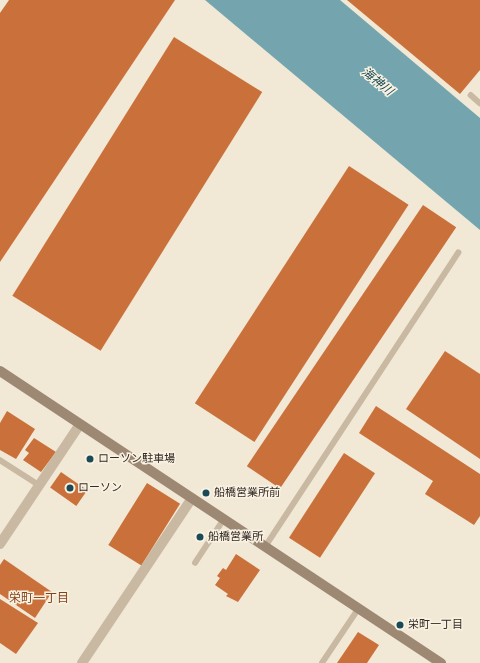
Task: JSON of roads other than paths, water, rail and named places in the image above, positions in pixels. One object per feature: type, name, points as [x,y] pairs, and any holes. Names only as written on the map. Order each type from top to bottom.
[{"type":"street","points":[[0,371],[442,663]]},
{"type":"street","points":[[1,540],[80,424]]},
{"type":"street","points":[[82,663],[192,498]]},
{"type":"lane","points":[[471,95],[480,103]]},
{"type":"lane","points":[[265,547],[458,253]]},
{"type":"lane","points":[[0,460],[39,485]]},
{"type":"lane","points":[[195,563],[224,519]]},
{"type":"lane","points":[[322,663],[359,608]]},
{"type":"water","name":"海神川","points":[[205,0],[340,0],[480,118],[480,230]]},
{"type":"place","name":"ローソン駐車場","points":[[90,459]]},
{"type":"place","name":"ローソン","points":[[70,488]]},
{"type":"place","name":"船橋営業所前","points":[[206,493]]},
{"type":"place","name":"船橋営業所","points":[[200,537]]},
{"type":"place","name":"栄町一丁目","points":[[400,625]]},
{"type":"district","name":"栄町一丁目","points":[[39,599]]}]
